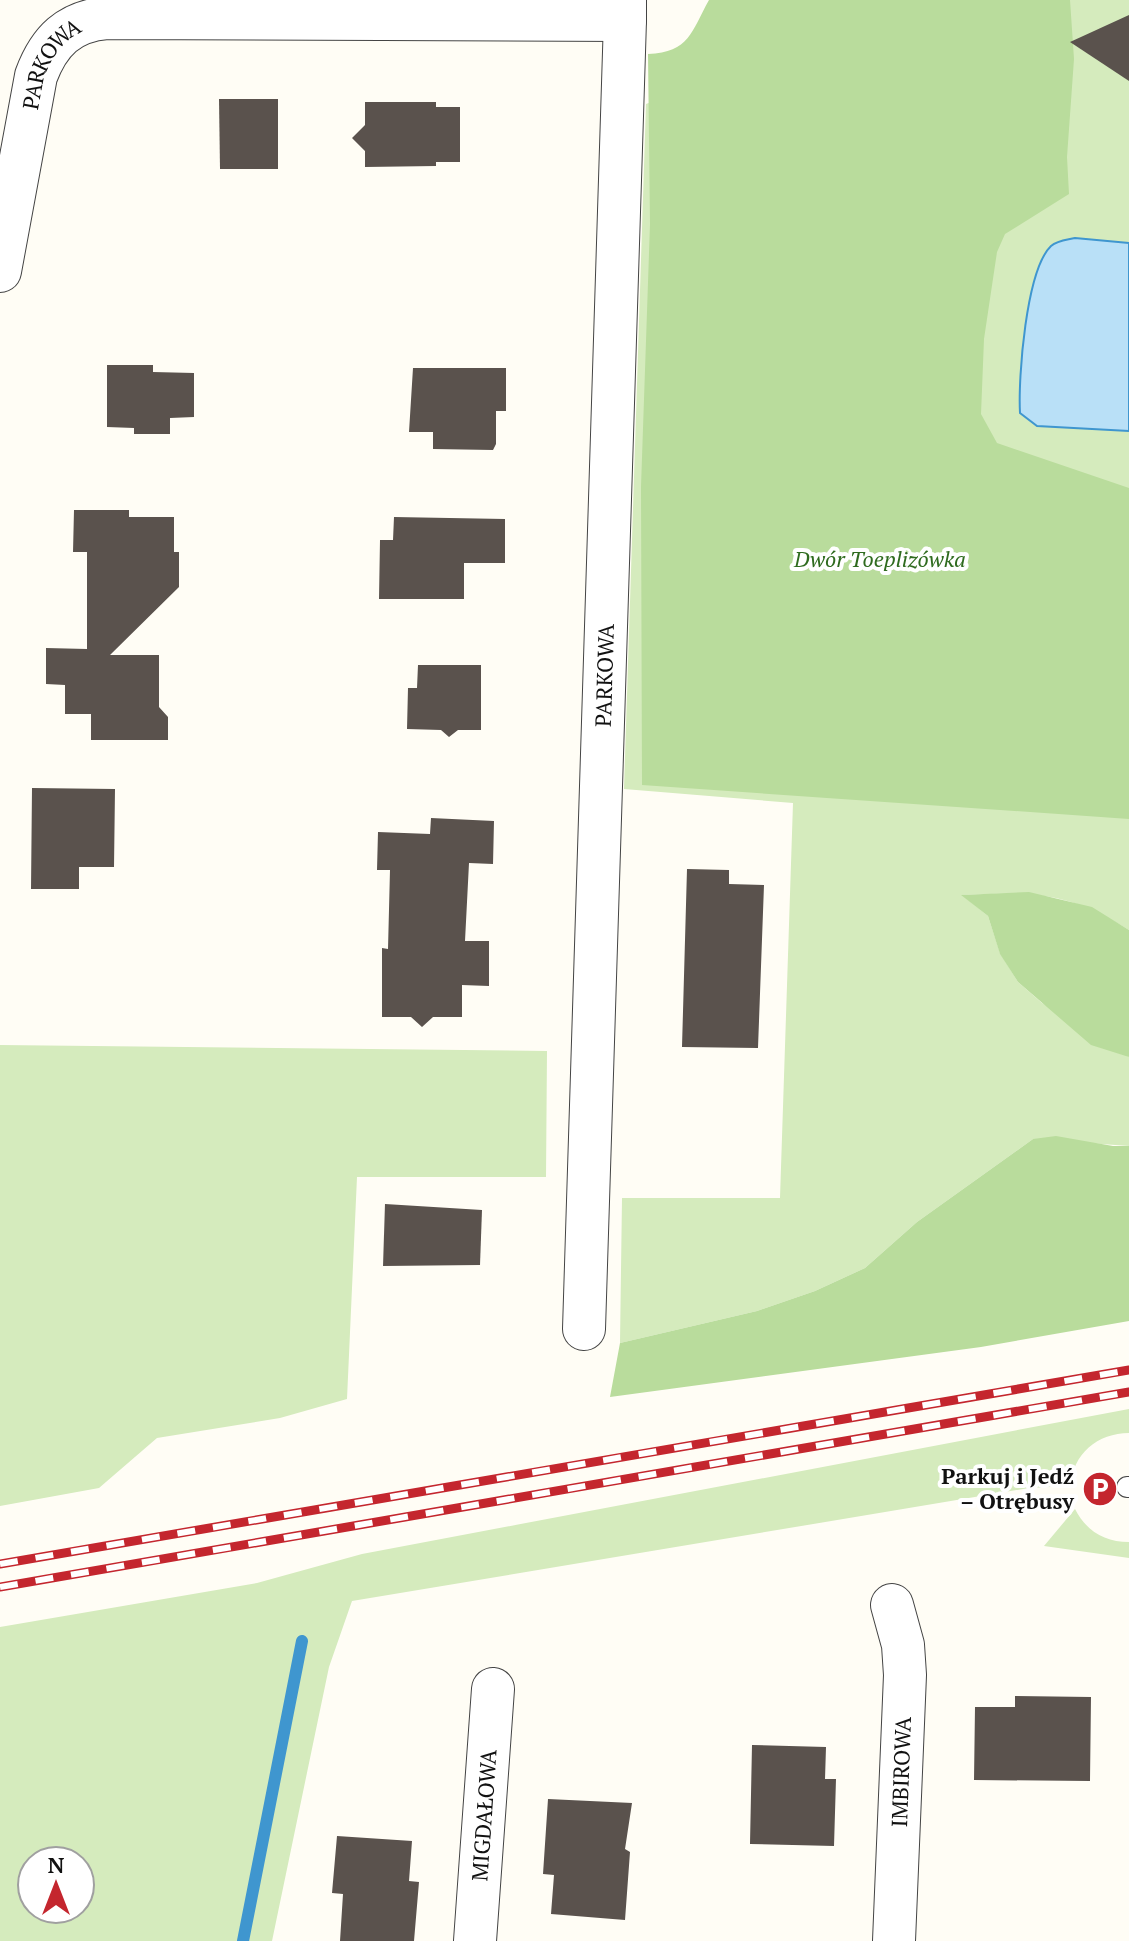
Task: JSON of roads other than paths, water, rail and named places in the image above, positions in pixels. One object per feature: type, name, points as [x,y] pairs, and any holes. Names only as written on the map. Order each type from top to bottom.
[{"type":"street","name":"PARKOWA","points":[[0,271],[36,76],[43,57],[56,39],[87,20],[625,10],[584,1329]]},
{"type":"street","name":"IMBIROWA","points":[[892,1605],[903,1645],[905,1675],[894,1941]]},
{"type":"street","name":"MIGDAŁOWA","points":[[475,1941],[493,1689]]},
{"type":"water","points":[[1075,238],[1129,243],[1129,431],[1037,426],[1020,413],[1022,351],[1035,277],[1051,246]]},
{"type":"waterway","points":[[243,1941],[302,1641]]},
{"type":"railway","points":[[0,1564],[1129,1370]]},
{"type":"railway","points":[[0,1587],[1129,1392]]},
{"type":"place","name":"Parkuj i Jedź – Otrębusy","points":[[1100,1489]]},
{"type":"park label","name":"Dwór Toeplizówka","points":[[880,559]]}]
